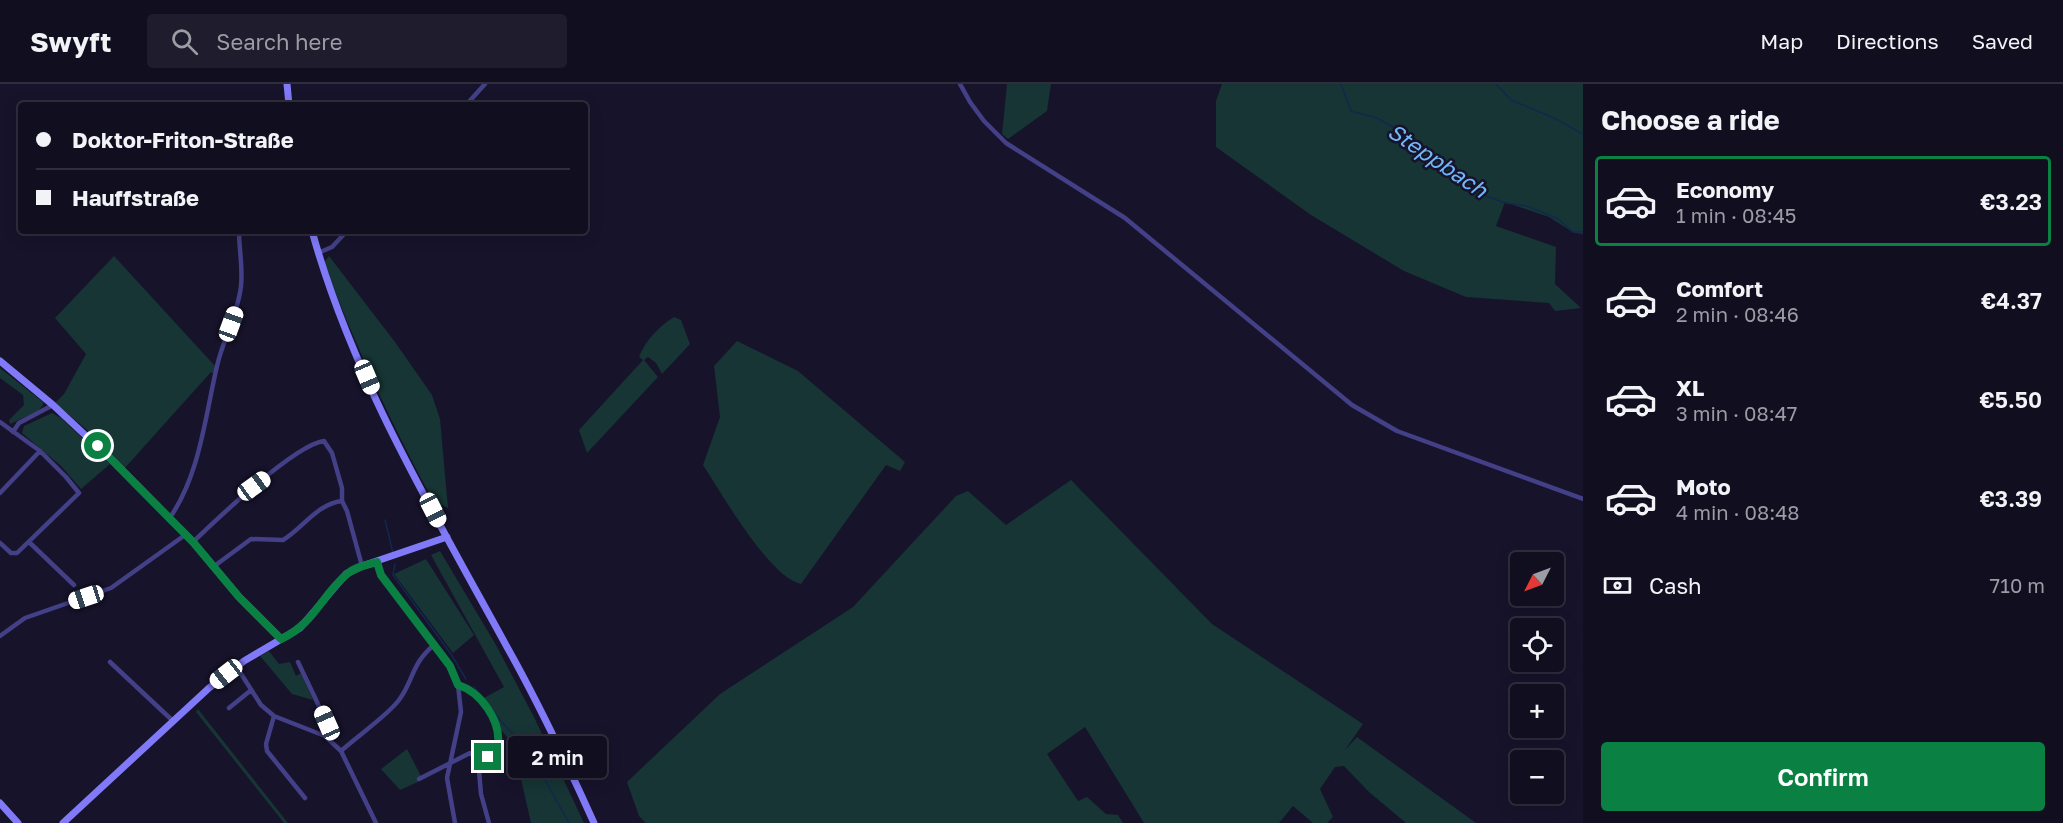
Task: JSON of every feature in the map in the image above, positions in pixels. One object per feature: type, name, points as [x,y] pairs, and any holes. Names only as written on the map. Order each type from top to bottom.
[{"type":"street","points":[[286,84],[289,102]]},
{"type":"street","points":[[469,102],[485,84]]},
{"type":"street","points":[[960,84],[984,122],[1006,143],[1125,218],[1352,405],[1397,431],[1583,499]]},
{"type":"street","points":[[170,519],[182,502],[191,475],[217,365],[237,308],[241,283],[239,234]]},
{"type":"street","points":[[313,234],[346,328],[374,394],[447,537],[509,650],[594,823]]},
{"type":"street","points":[[318,253],[332,247],[344,234]]},
{"type":"street","points":[[0,361],[90,439],[193,542],[239,597],[281,639]]},
{"type":"street","points":[[13,432],[19,423],[53,405]]},
{"type":"street","points":[[0,422],[40,451],[79,493],[17,553],[11,553],[0,543]]},
{"type":"street","points":[[193,542],[254,486],[308,447],[321,441],[330,448],[342,488],[342,501],[347,511],[362,566]]},
{"type":"street","points":[[0,493],[40,451]]},
{"type":"street","points":[[213,567],[251,539],[283,540],[322,508],[342,501]]},
{"type":"street","points":[[0,636],[25,618],[111,588],[185,535]]},
{"type":"street","points":[[63,823],[209,687],[236,666],[305,624],[345,576],[362,566],[447,537]]},
{"type":"street","points":[[29,542],[74,585]]},
{"type":"street","points":[[377,562],[381,575],[450,666],[458,685],[461,712],[447,780],[455,823]]},
{"type":"street","points":[[341,751],[395,705],[404,692],[417,662],[434,645]]},
{"type":"street","points":[[110,662],[173,721]]},
{"type":"street","points":[[298,662],[327,723],[325,736]]},
{"type":"street","points":[[236,666],[250,691],[274,716],[325,736],[341,751],[376,823]]},
{"type":"street","points":[[458,685],[470,688],[476,694],[499,731],[495,751],[488,757],[478,759]]},
{"type":"street","points":[[229,708],[250,691]]},
{"type":"street","points":[[274,716],[266,744],[267,751],[305,798]]},
{"type":"street","points":[[419,779],[470,753],[478,759],[482,794],[489,823]]},
{"type":"street","points":[[0,803],[18,823]]},
{"type":"green space","points":[[1007,84],[1051,84],[1047,111],[1008,139],[1002,134]]},
{"type":"green space","points":[[1222,84],[1583,84],[1583,234],[1574,233],[1549,217],[1505,202],[1496,226],[1556,247],[1555,284],[1581,308],[1555,311],[1549,303],[1466,297],[1404,271],[1311,215],[1216,147],[1216,101]]},
{"type":"green space","points":[[114,256],[215,366],[214,374],[211,372],[124,469],[87,430],[55,403],[64,394],[86,354],[55,318]]},
{"type":"green space","points":[[329,256],[395,342],[432,395],[440,419],[448,508],[442,505],[436,506],[390,418],[325,266],[325,261]]},
{"type":"green space","points":[[674,317],[681,320],[690,344],[662,374],[656,363],[648,357],[644,360],[658,377],[587,453],[579,430],[643,360],[639,357],[653,334]]},
{"type":"green space","points":[[737,341],[798,371],[905,462],[900,471],[886,465],[801,584],[788,578],[761,551],[703,465],[720,417],[714,366]]},
{"type":"green space","points":[[0,368],[43,402],[38,411],[10,424],[9,420],[24,405],[23,395],[0,378]]},
{"type":"green space","points":[[52,413],[61,418],[110,464],[81,489],[61,466],[22,433],[24,426]]},
{"type":"green space","points":[[1071,480],[1212,624],[1363,724],[1345,750],[1357,737],[1476,823],[1406,823],[1369,792],[1344,766],[1335,767],[1320,789],[1333,817],[1327,823],[1313,823],[1293,806],[1279,823],[1144,823],[1085,727],[1047,754],[1078,801],[1087,797],[1106,814],[1118,815],[1123,823],[646,823],[639,816],[627,782],[720,694],[853,607],[956,496],[968,491],[1006,525]]},
{"type":"green space","points":[[440,551],[496,645],[534,717],[584,823],[531,823],[513,744],[501,730],[484,698],[504,687],[431,555]]},
{"type":"green space","points":[[426,559],[474,635],[453,653],[394,574]]},
{"type":"green space","points":[[269,651],[279,664],[290,662],[296,676],[301,673],[313,700],[292,694],[260,656]]},
{"type":"green space","points":[[198,709],[288,823],[284,823],[196,712]]},
{"type":"green space","points":[[407,749],[422,778],[400,790],[381,769]]},
{"type":"waterway","name":"Steppbach","points":[[1341,84],[1351,111],[1377,118],[1396,129],[1409,143],[1440,158],[1486,196],[1505,203],[1527,206],[1558,219],[1573,232],[1583,232]]},
{"type":"waterway","points":[[1496,84],[1511,100],[1556,119],[1583,134]]},
{"type":"waterway","points":[[385,520],[393,553]]},
{"type":"waterway","points":[[395,564],[393,575],[451,654],[466,679]]},
{"type":"waterway","points":[[474,687],[506,727],[529,749]]},
{"type":"waterway","points":[[536,764],[569,823]]},
{"type":"route","points":[[98,446],[193,542],[239,597],[281,639],[305,624],[346,574],[377,562],[381,575],[450,666],[458,685],[470,688],[492,718],[499,731],[498,745],[488,757]]}]
